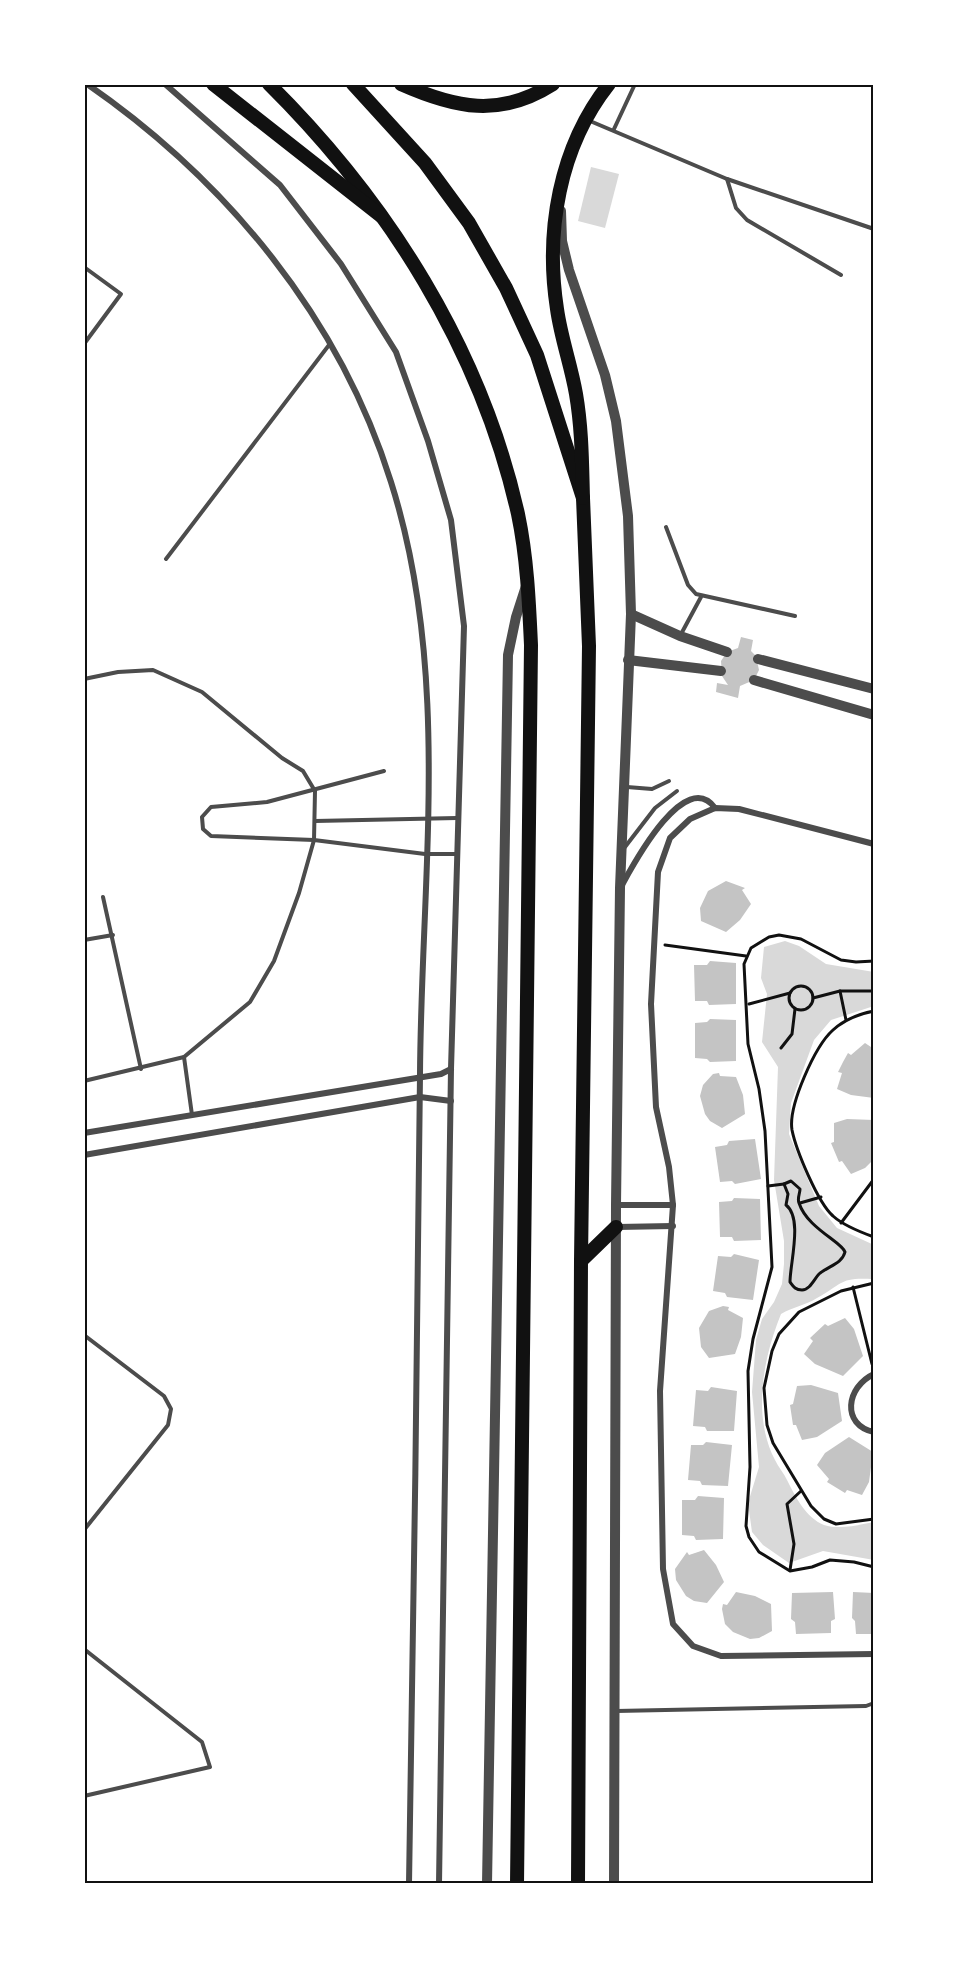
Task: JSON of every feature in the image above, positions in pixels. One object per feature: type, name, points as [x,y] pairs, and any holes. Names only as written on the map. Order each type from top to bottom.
[{"type":"main road","points":[[213,84],[381,216]]},
{"type":"main road","points":[[269,84],[305,120],[381,216],[419,270],[441,309],[479,389],[501,452],[518,515],[528,580],[531,645],[517,1884]]},
{"type":"main road","points":[[353,84],[425,163],[469,223],[506,288],[537,355],[583,498]]},
{"type":"main road","points":[[401,84],[442,102],[479,107],[522,100],[553,84]]},
{"type":"main road","points":[[578,1884],[581,1261],[589,646],[582,444],[576,393],[557,312],[552,271],[553,230],[560,189],[586,119],[609,84]]},
{"type":"main road","points":[[581,1261],[616,1227]]},
{"type":"street","points":[[87,84],[169,147],[233,209],[297,290],[330,344],[372,432],[390,478],[416,576],[426,660],[427,818],[420,1076],[409,1884]]},
{"type":"street","points":[[165,84],[280,185],[341,264],[396,352],[428,441],[451,520],[464,626],[455,854],[439,1884]]},
{"type":"street","points":[[560,189],[562,241],[605,375],[624,468],[631,614],[620,888],[616,1205],[614,1884]]},
{"type":"street","points":[[487,1884],[508,654],[516,617],[528,580]]},
{"type":"street","points":[[631,614],[680,636],[728,652]]},
{"type":"street","points":[[758,659],[874,689]]},
{"type":"street","points":[[628,660],[721,671]]},
{"type":"street","points":[[754,680],[874,715]]},
{"type":"street","points":[[620,888],[650,835],[671,813],[687,803],[700,800],[711,803],[715,808]]},
{"type":"street","points":[[874,844],[739,809],[715,808],[696,816],[670,838],[663,854],[655,889],[653,944],[653,1075],[673,1205],[660,1391],[663,1569],[673,1624],[693,1646],[721,1656],[874,1654]]},
{"type":"street","points":[[84,1133],[441,1074],[451,1069]]},
{"type":"street","points":[[84,1155],[420,1097],[451,1101]]},
{"type":"street","points":[[616,1205],[673,1205]]},
{"type":"street","points":[[616,1227],[673,1226]]},
{"type":"street","points":[[874,1373],[863,1379],[855,1388],[851,1400],[852,1413],[859,1424],[874,1432]]},
{"type":"lane","points":[[614,129],[635,84]]},
{"type":"lane","points":[[586,119],[727,179],[874,229]]},
{"type":"lane","points":[[727,179],[736,208],[747,220],[841,275]]},
{"type":"lane","points":[[84,267],[121,294],[84,344]]},
{"type":"lane","points":[[166,559],[330,344]]},
{"type":"lane","points":[[666,527],[688,585],[701,597],[795,616]]},
{"type":"lane","points":[[680,636],[701,597]]},
{"type":"lane","points":[[84,679],[118,672],[153,670],[202,692],[282,758],[303,771],[315,791],[314,840],[299,893],[274,961],[250,1002],[184,1057],[84,1081]]},
{"type":"lane","points":[[384,771],[267,802],[211,807],[202,817],[203,829],[211,836],[314,840],[425,854],[455,854]]},
{"type":"lane","points":[[623,785],[633,789],[652,789],[669,781]]},
{"type":"lane","points":[[621,852],[655,808],[676,791]]},
{"type":"lane","points":[[315,821],[457,818]]},
{"type":"lane","points":[[103,897],[141,1069]]},
{"type":"lane","points":[[84,940],[113,935]]},
{"type":"lane","points":[[184,1057],[192,1116]]},
{"type":"lane","points":[[84,1335],[164,1396],[171,1409],[168,1425],[84,1530]]},
{"type":"lane","points":[[84,1649],[202,1742],[210,1767],[84,1796]]},
{"type":"lane","points":[[615,1711],[811,1708],[866,1706],[874,1703]]},
{"type":"path","points":[[874,961],[841,960],[808,942],[779,935],[759,943],[746,956],[744,964],[748,1005],[748,1044],[759,1089],[768,1186],[771,1267],[753,1340],[748,1371],[750,1467],[746,1526],[749,1537],[759,1552],[790,1571],[812,1567],[830,1560],[874,1567]]},
{"type":"path","points":[[653,944],[746,956]]},
{"type":"path","points":[[748,1005],[790,993],[797,987],[806,987],[813,998]]},
{"type":"path","points":[[840,991],[846,1020]]},
{"type":"path","points":[[813,998],[840,991],[874,991]]},
{"type":"path","points":[[790,993],[790,1002],[795,1008],[808,1009],[813,998]]},
{"type":"path","points":[[781,1048],[792,1034],[795,1008]]},
{"type":"path","points":[[874,1011],[846,1020],[822,1042],[794,1108],[792,1128],[821,1197],[831,1214],[841,1223],[874,1237]]},
{"type":"path","points":[[841,1223],[874,1179]]},
{"type":"path","points":[[768,1186],[791,1181],[798,1186],[801,1192],[799,1203],[817,1230],[841,1245],[845,1252],[842,1260],[820,1273],[810,1286],[802,1290],[797,1289],[790,1282],[794,1227],[791,1209],[786,1205],[788,1194],[784,1184]]},
{"type":"path","points":[[799,1203],[821,1197]]},
{"type":"path","points":[[874,1283],[853,1287],[799,1312],[779,1334],[767,1369],[764,1388],[767,1425],[779,1458],[824,1520],[836,1524],[874,1519]]},
{"type":"path","points":[[853,1287],[874,1373]]},
{"type":"path","points":[[790,1571],[794,1544],[787,1504],[801,1491]]},
{"type":"shaded area","points":[[591,167],[619,174],[605,228],[578,221]]},
{"type":"shaded area","points":[[785,941],[799,946],[826,964],[874,972],[874,1006],[831,1020],[814,1040],[791,1103],[789,1134],[819,1206],[837,1228],[874,1245],[874,1279],[854,1279],[842,1282],[813,1300],[781,1314],[765,1368],[762,1406],[764,1425],[776,1463],[806,1512],[824,1525],[836,1527],[874,1522],[874,1560],[823,1551],[789,1563],[763,1545],[752,1532],[748,1503],[759,1467],[752,1392],[756,1340],[762,1319],[774,1302],[782,1284],[784,1264],[784,1241],[774,1180],[778,1067],[762,1042],[767,994],[761,978],[764,947]]},
{"type":"building","points":[[741,637],[753,640],[751,651],[756,656],[759,670],[754,680],[740,686],[738,698],[716,692],[717,683],[728,685],[722,676],[721,661],[727,652],[738,648]]},
{"type":"building","points":[[726,881],[745,888],[742,890],[751,904],[740,920],[726,932],[701,921],[700,908],[708,891]]},
{"type":"building","points":[[710,961],[736,963],[736,1004],[709,1005],[707,1001],[695,1001],[694,965],[707,965]]},
{"type":"building","points":[[710,1019],[736,1020],[736,1061],[710,1062],[707,1059],[695,1058],[695,1023],[707,1022]]},
{"type":"building","points":[[865,1043],[874,1049],[874,1098],[851,1095],[837,1089],[842,1073],[838,1072],[848,1053],[851,1055]]},
{"type":"building","points":[[719,1073],[720,1076],[736,1077],[743,1095],[745,1114],[722,1128],[710,1121],[705,1114],[700,1096],[703,1085],[713,1074]]},
{"type":"building","points":[[847,1119],[874,1120],[874,1159],[865,1168],[851,1174],[842,1161],[839,1162],[831,1143],[834,1142],[834,1123]]},
{"type":"building","points":[[755,1139],[761,1179],[735,1184],[732,1181],[720,1182],[715,1147],[727,1145],[729,1141]]},
{"type":"building","points":[[734,1198],[760,1199],[761,1240],[734,1241],[732,1237],[720,1237],[719,1202],[732,1201]]},
{"type":"building","points":[[734,1254],[759,1260],[753,1300],[727,1297],[725,1293],[713,1291],[718,1256],[731,1257]]},
{"type":"building","points":[[723,1306],[729,1307],[728,1310],[743,1318],[741,1337],[735,1354],[709,1358],[701,1347],[699,1328],[709,1311]]},
{"type":"building","points":[[845,1318],[854,1329],[863,1356],[843,1376],[815,1364],[804,1354],[813,1341],[810,1338],[825,1324],[828,1326]]},
{"type":"building","points":[[811,1385],[838,1393],[842,1421],[817,1437],[802,1440],[796,1425],[793,1425],[790,1405],[793,1404],[797,1386]]},
{"type":"building","points":[[711,1387],[737,1391],[734,1431],[707,1431],[705,1427],[693,1426],[696,1390],[708,1391]]},
{"type":"building","points":[[849,1437],[873,1452],[869,1482],[862,1495],[847,1490],[845,1493],[827,1482],[829,1479],[817,1465],[825,1453]]},
{"type":"building","points":[[706,1442],[732,1445],[728,1486],[702,1485],[700,1481],[688,1480],[691,1445],[703,1445]]},
{"type":"building","points":[[698,1496],[724,1498],[723,1539],[696,1540],[694,1536],[682,1535],[682,1500],[695,1500]]},
{"type":"building","points":[[704,1550],[716,1565],[724,1582],[707,1603],[694,1601],[686,1596],[676,1580],[675,1569],[687,1552],[689,1555]]},
{"type":"building","points":[[736,1592],[755,1596],[771,1604],[772,1631],[759,1638],[750,1639],[733,1632],[725,1624],[723,1604],[727,1605]]},
{"type":"building","points":[[833,1592],[835,1619],[831,1621],[831,1633],[796,1634],[795,1622],[791,1619],[792,1593]]},
{"type":"building","points":[[853,1592],[874,1593],[874,1634],[856,1634],[855,1621],[852,1618]]}]
